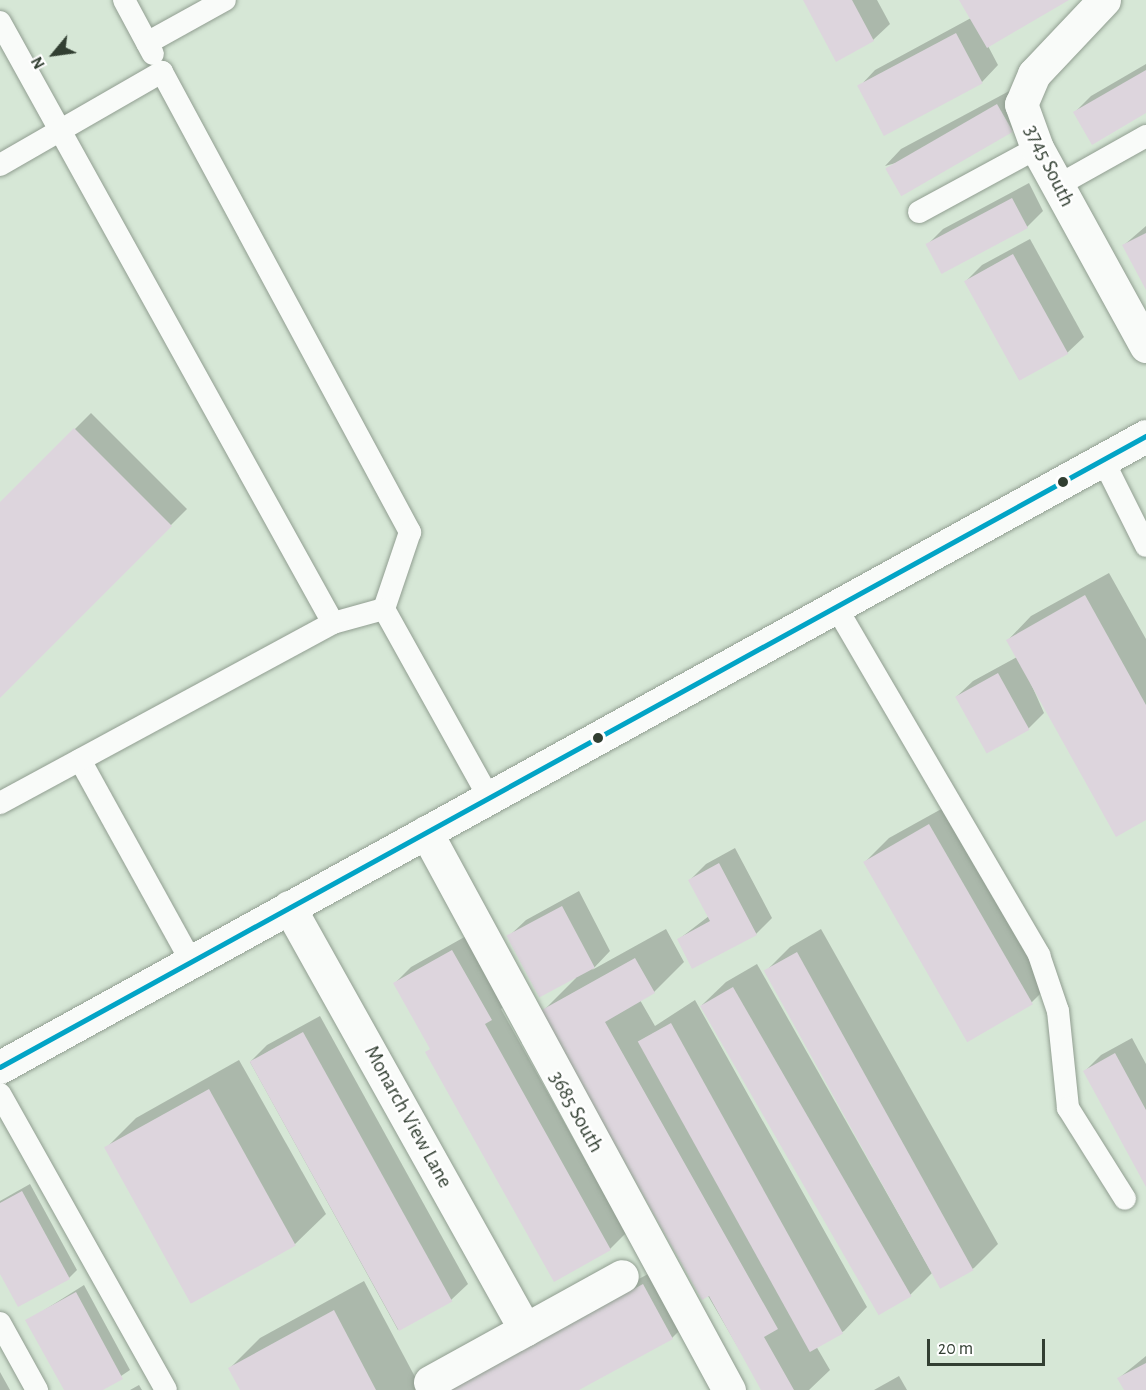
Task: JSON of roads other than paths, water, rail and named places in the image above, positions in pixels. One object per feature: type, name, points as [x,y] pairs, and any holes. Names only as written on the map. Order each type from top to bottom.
[{"type":"street","name":"3745 South","points":[[1104,0],[1034,74],[1023,95],[1023,111],[1037,148],[1146,346]]},
{"type":"street","points":[[0,1068],[1146,436]]},
{"type":"street","name":"3685 South","points":[[426,832],[729,1390]]},
{"type":"street","name":"Monarch View Lane","points":[[289,907],[525,1329]]},
{"type":"street","points":[[429,1382],[622,1276]]},
{"type":"lane","points":[[124,0],[410,532],[384,609],[489,798]]},
{"type":"lane","points":[[147,43],[225,0]]},
{"type":"lane","points":[[0,22],[333,623]]},
{"type":"lane","points":[[0,165],[162,72]]},
{"type":"lane","points":[[1057,186],[1146,136]]},
{"type":"lane","points":[[920,212],[1037,148]]},
{"type":"lane","points":[[1103,460],[1146,546]]},
{"type":"lane","points":[[836,607],[1039,955],[1058,1011],[1068,1108],[1125,1199]]},
{"type":"lane","points":[[0,804],[333,623],[384,609]]},
{"type":"lane","points":[[80,760],[191,961]]},
{"type":"lane","points":[[0,1094],[166,1390]]},
{"type":"lane","points":[[0,1323],[37,1390]]}]
